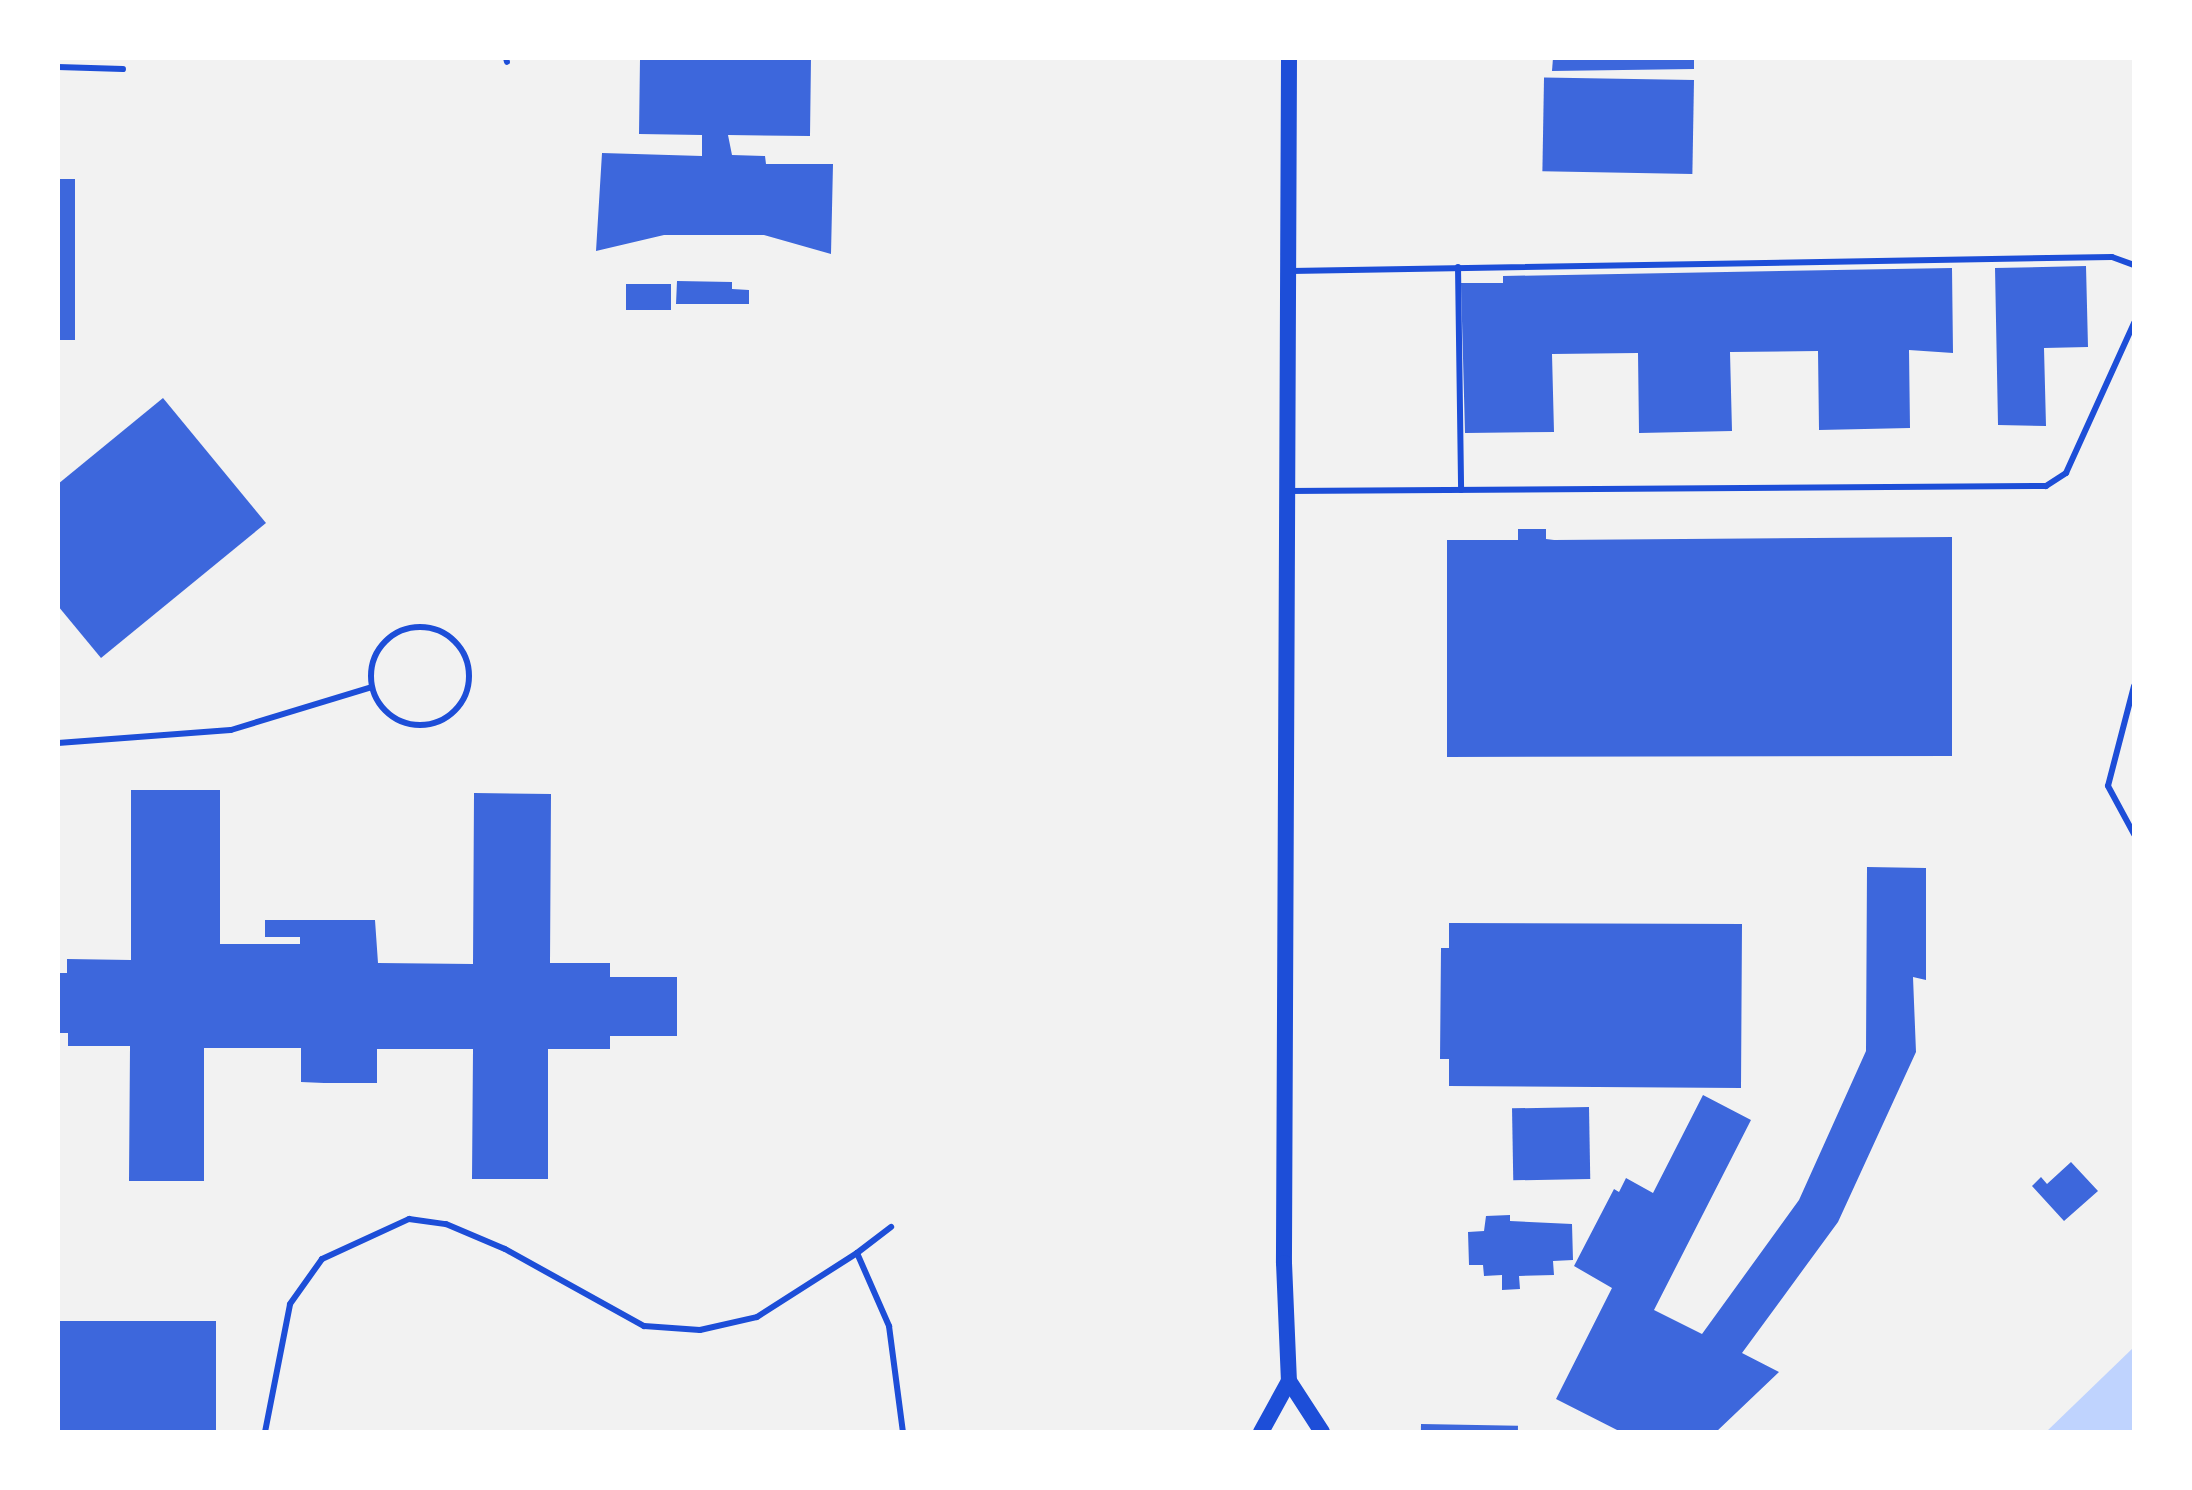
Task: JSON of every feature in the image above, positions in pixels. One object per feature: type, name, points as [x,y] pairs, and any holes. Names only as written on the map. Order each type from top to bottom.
[{"type":"main road","points":[[1261,1432],[1289,1381],[1286,491],[1289,58]]},
{"type":"main road","points":[[1289,1381],[1322,1432]]},
{"type":"lane","points":[[58,67],[123,69]]},
{"type":"lane","points":[[1287,271],[1458,267],[1488,263],[2112,257],[2134,265]]},
{"type":"lane","points":[[1458,267],[1461,490]]},
{"type":"lane","points":[[1286,491],[2046,486],[2066,473],[2134,323]]},
{"type":"lane","points":[[435,628],[450,636],[469,665],[465,697],[430,725],[400,722],[372,687],[376,653],[401,630],[435,628]]},
{"type":"lane","points":[[2134,686],[2108,786],[2134,834]]},
{"type":"lane","points":[[58,743],[231,730],[372,687]]},
{"type":"lane","points":[[265,1432],[290,1304],[322,1259],[409,1219],[446,1224],[505,1249],[644,1326],[700,1330],[757,1317],[857,1253],[891,1227]]},
{"type":"lane","points":[[857,1253],[889,1326],[903,1432]]},
{"type":"water","points":[[2134,1347],[2134,1432],[2046,1432]]},
{"type":"building","points":[[640,58],[811,58],[810,136],[728,135],[732,155],[765,156],[766,164],[833,164],[831,254],[764,235],[664,235],[596,251],[602,153],[702,156],[702,135],[639,134]]},
{"type":"building","points":[[1553,58],[1694,58],[1694,69],[1552,71]]},
{"type":"building","points":[[1544,77],[1694,80],[1692,174],[1542,171]]},
{"type":"building","points":[[58,179],[75,179],[75,340],[58,340]]},
{"type":"building","points":[[2086,266],[2088,347],[2044,348],[2046,426],[1998,425],[1995,268]]},
{"type":"building","points":[[1952,268],[1953,353],[1909,350],[1910,428],[1819,430],[1818,351],[1730,352],[1732,431],[1639,433],[1638,353],[1552,354],[1554,432],[1465,433],[1461,283],[1503,283],[1503,276]]},
{"type":"building","points":[[677,281],[732,282],[732,289],[749,290],[749,304],[676,304]]},
{"type":"building","points":[[626,284],[671,284],[671,310],[626,310]]},
{"type":"building","points":[[163,398],[266,523],[101,658],[58,606],[58,484]]},
{"type":"building","points":[[1518,529],[1546,529],[1546,539],[1554,540],[1952,537],[1952,756],[1447,757],[1447,540],[1518,540]]},
{"type":"building","points":[[131,790],[220,790],[220,944],[300,944],[300,937],[265,937],[265,920],[375,920],[378,963],[473,964],[474,793],[551,794],[550,963],[610,963],[610,977],[677,977],[677,1036],[610,1036],[610,1049],[548,1049],[548,1179],[472,1179],[473,1049],[377,1049],[377,1083],[324,1083],[301,1082],[301,1048],[204,1048],[204,1181],[129,1181],[130,1046],[68,1046],[68,1033],[58,1033],[58,973],[67,973],[67,959],[131,960]]},
{"type":"building","points":[[1867,867],[1926,868],[1926,980],[1913,977],[1916,1052],[1838,1222],[1742,1353],[1779,1372],[1716,1432],[1621,1432],[1556,1399],[1612,1288],[1574,1266],[1614,1189],[1619,1192],[1626,1178],[1653,1193],[1703,1095],[1751,1120],[1654,1310],[1702,1334],[1799,1200],[1866,1051]]},
{"type":"building","points":[[1449,923],[1742,924],[1741,1088],[1449,1086],[1449,1059],[1440,1059],[1441,948],[1449,948]]},
{"type":"building","points":[[1589,1107],[1590,1179],[1513,1180],[1512,1108]]},
{"type":"building","points":[[2071,1162],[2098,1191],[2064,1221],[2032,1186],[2041,1177],[2047,1184]]},
{"type":"building","points":[[1510,1215],[1510,1221],[1572,1224],[1573,1260],[1553,1261],[1554,1275],[1519,1276],[1520,1289],[1502,1290],[1502,1275],[1484,1276],[1483,1265],[1469,1265],[1468,1232],[1484,1231],[1486,1216]]},
{"type":"building","points":[[58,1321],[216,1321],[216,1432],[58,1432]]},
{"type":"building","points":[[1421,1424],[1518,1426],[1518,1432],[1421,1432]]}]
